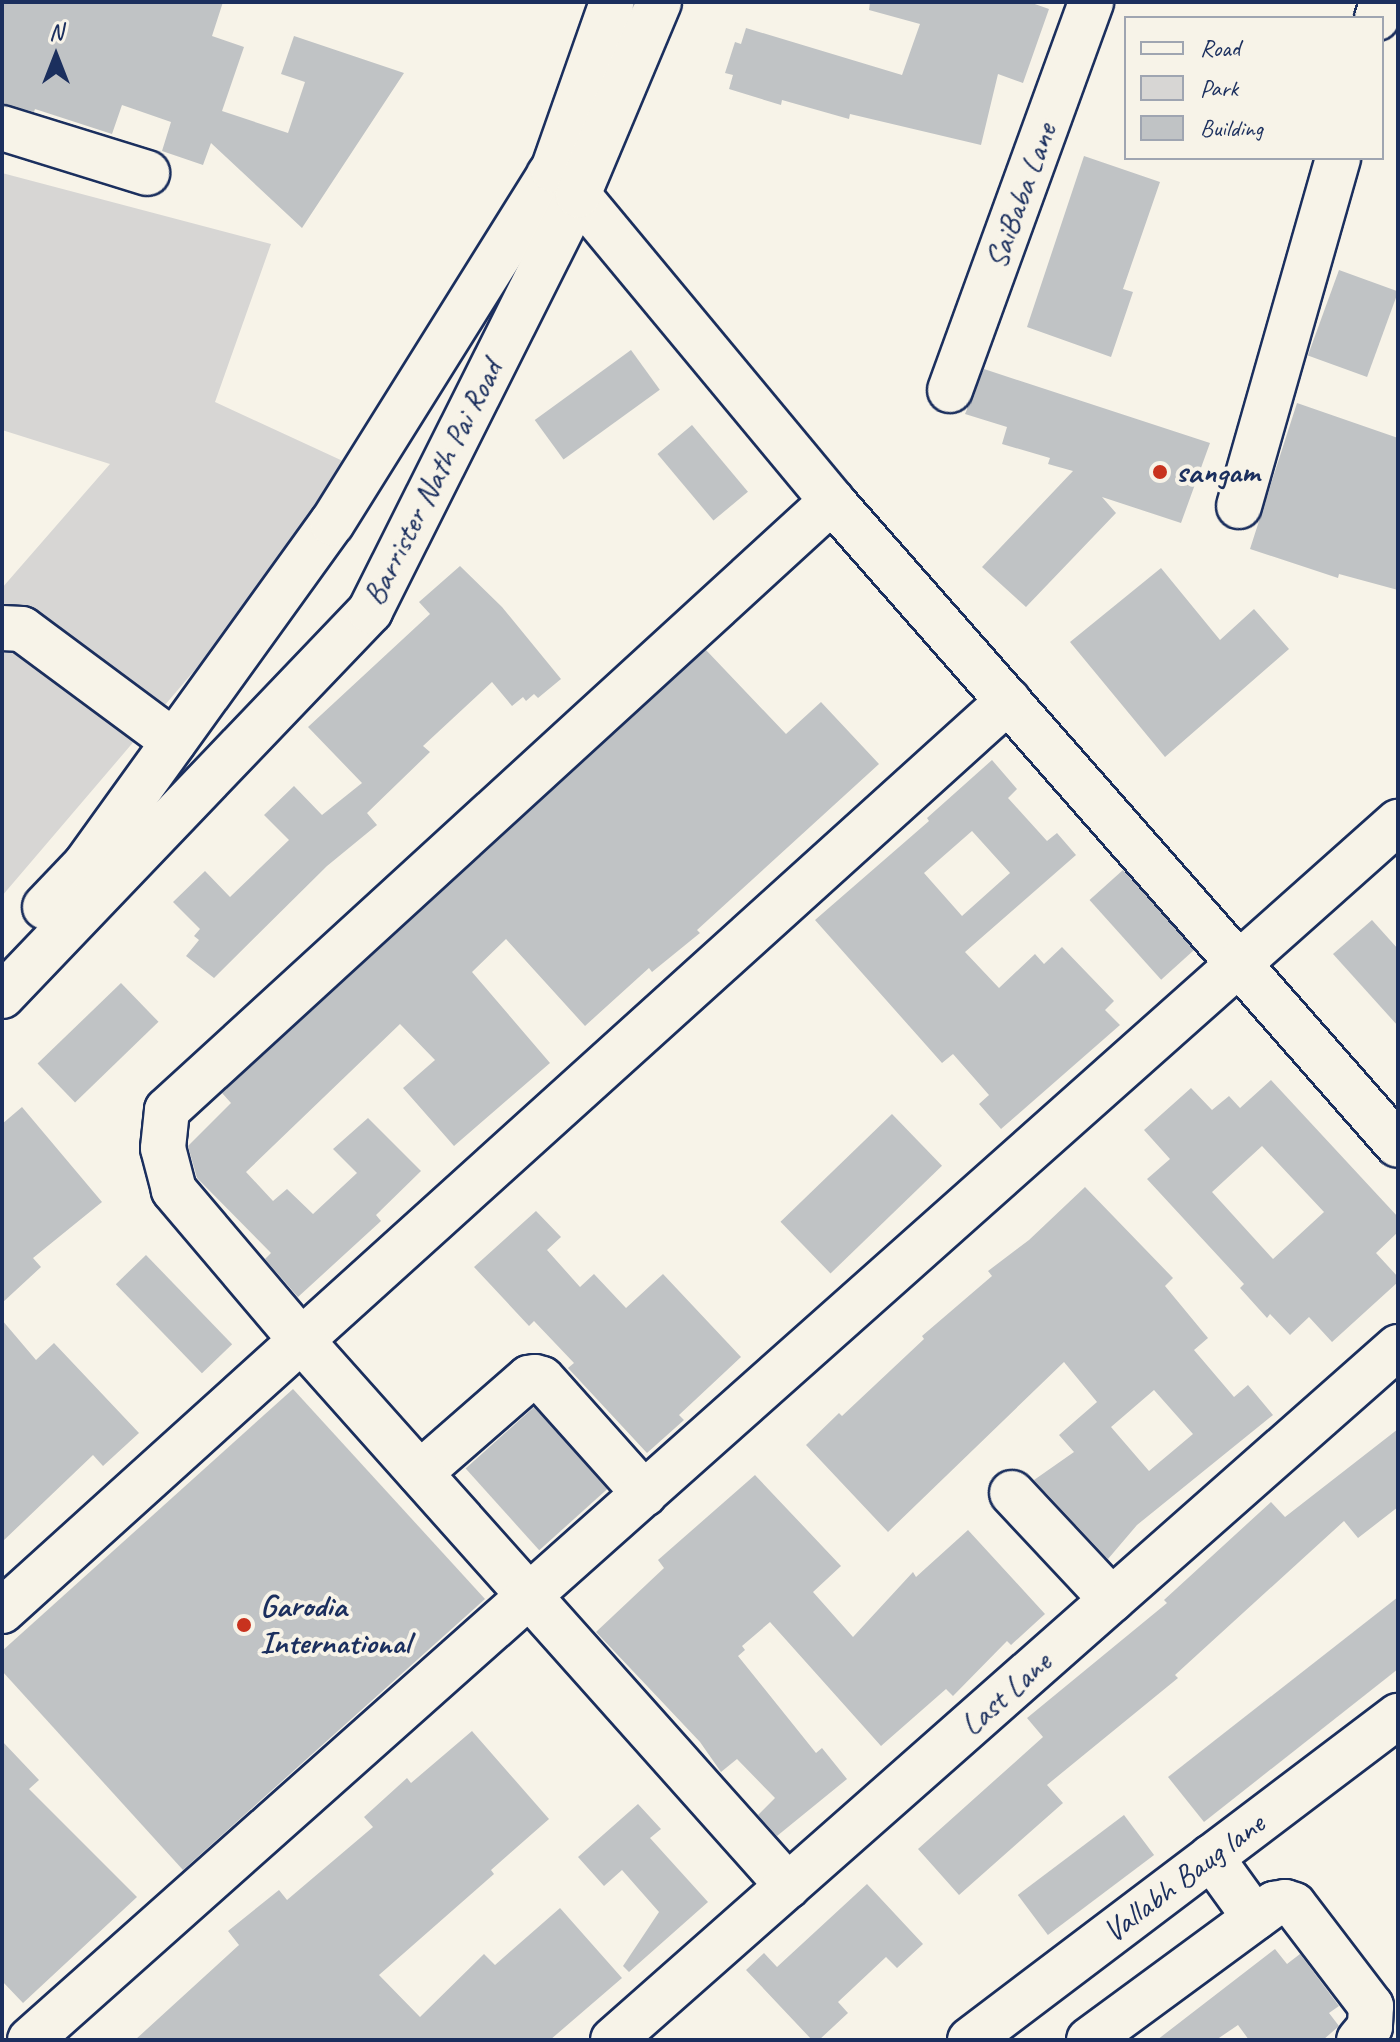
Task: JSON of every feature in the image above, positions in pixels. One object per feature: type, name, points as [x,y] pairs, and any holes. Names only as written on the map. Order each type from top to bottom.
[{"type":"street","points":[[2,952],[85,865],[332,523],[563,185],[612,2]]},
{"type":"street","name":"Barrister Nath Pai Road","points":[[2,996],[370,611],[563,185],[659,2]]},
{"type":"street","name":"SaiBaba Lane","points":[[950,390],[1091,2]]},
{"type":"street","points":[[2,128],[147,173]]},
{"type":"street","points":[[1239,506],[1337,160]]},
{"type":"street","points":[[563,185],[832,501],[1398,1145]]},
{"type":"street","points":[[788,1886],[301,1340],[174,1190],[163,1148],[167,1110],[832,501]]},
{"type":"street","points":[[2,628],[22,629],[174,742]]},
{"type":"street","points":[[2,1611],[1008,701]]},
{"type":"street","points":[[30,2040],[1398,822]]},
{"type":"street","name":"Last Lane","points":[[613,2040],[1398,1347]]},
{"type":"street","points":[[420,1473],[529,1378],[535,1377],[542,1379],[645,1494]]},
{"type":"street","points":[[1012,1493],[1112,1600]]},
{"type":"street","name":"Vallabh Baug lane","points":[[991,2034],[1211,1857],[1398,1716]]},
{"type":"street","points":[[1211,1857],[1255,1918]]},
{"type":"street","points":[[1089,2040],[1274,1904],[1294,1905],[1371,2006],[1370,2027],[1359,2040]]},
{"type":"green space","points":[[2,173],[271,244],[215,402],[345,462],[264,589],[2,896],[2,588],[110,464],[2,430]]},
{"type":"building","points":[[2,2],[223,2],[212,36],[244,47],[222,111],[288,133],[305,82],[281,74],[294,36],[404,73],[302,228],[211,143],[203,165],[162,151],[171,122],[122,105],[112,134],[35,109],[34,112],[2,104]]},
{"type":"building","points":[[870,2],[1029,2],[1049,9],[1023,83],[998,74],[981,145],[850,114],[849,119],[782,100],[781,105],[729,89],[733,75],[725,73],[735,42],[741,44],[746,28],[902,75],[920,24],[869,10]]},
{"type":"building","points":[[1084,156],[1160,182],[1123,289],[1133,292],[1111,357],[1027,327]]},
{"type":"building","points":[[1339,270],[1398,291],[1367,377],[1308,356]]},
{"type":"building","points":[[631,350],[660,390],[564,460],[535,420]]},
{"type":"building","points":[[984,369],[1210,443],[1181,523],[1102,497],[1116,513],[1026,607],[982,567],[1073,471],[1048,464],[1050,458],[1002,444],[1007,427],[965,414]]},
{"type":"building","points":[[1297,403],[1398,438],[1398,590],[1339,574],[1338,578],[1250,549]]},
{"type":"building","points":[[692,425],[748,492],[713,521],[658,454]]},
{"type":"building","points":[[460,566],[502,607],[561,679],[538,698],[534,694],[526,701],[523,697],[512,706],[492,682],[423,746],[430,752],[367,813],[377,825],[327,866],[214,978],[186,956],[199,940],[194,936],[200,929],[173,902],[205,871],[230,897],[289,840],[264,815],[294,786],[322,815],[362,783],[308,727],[430,614],[419,602]]},
{"type":"building","points":[[1161,568],[1220,640],[1254,609],[1289,649],[1165,757],[1070,642]]},
{"type":"building","points":[[706,650],[786,734],[821,702],[879,764],[697,930],[700,933],[652,972],[649,968],[585,1026],[506,939],[472,972],[550,1063],[454,1146],[403,1088],[435,1060],[400,1024],[246,1172],[273,1201],[287,1189],[313,1214],[357,1173],[333,1149],[368,1118],[421,1171],[376,1215],[381,1221],[298,1297],[265,1259],[271,1253],[197,1178],[188,1146],[231,1103],[222,1093]]},
{"type":"building","points":[[992,760],[1017,789],[1008,798],[1047,841],[1057,833],[1076,855],[965,952],[999,988],[1035,954],[1044,964],[1062,947],[1114,1001],[1105,1010],[1120,1025],[1001,1129],[979,1104],[989,1095],[953,1054],[942,1063],[815,920],[929,821],[927,818]],"holes":[[[972,831],[1010,873],[962,916],[924,873]]]},
{"type":"building","points":[[1123,870],[1195,950],[1161,980],[1090,900]]},
{"type":"building","points":[[1372,920],[1398,949],[1398,1026],[1333,954]]},
{"type":"building","points":[[121,983],[159,1022],[75,1102],[38,1064]]},
{"type":"building","points":[[1271,1080],[1398,1217],[1398,1232],[1376,1253],[1398,1277],[1398,1282],[1332,1342],[1309,1317],[1290,1335],[1270,1314],[1267,1318],[1240,1288],[1244,1284],[1147,1179],[1170,1159],[1144,1130],[1191,1088],[1212,1110],[1229,1096],[1240,1108]],"holes":[[[1262,1146],[1324,1212],[1273,1259],[1212,1192]]]},
{"type":"building","points":[[22,1107],[102,1202],[33,1258],[41,1267],[2,1303],[2,1124]]},
{"type":"building","points":[[892,1114],[942,1166],[831,1273],[781,1222]]},
{"type":"building","points":[[1085,1187],[1173,1278],[1165,1286],[1208,1338],[1194,1350],[1234,1397],[1248,1385],[1273,1415],[1137,1525],[1108,1559],[1034,1480],[1074,1452],[1059,1435],[1097,1402],[1064,1362],[888,1532],[806,1445],[839,1413],[842,1416],[924,1339],[922,1336],[992,1276],[988,1271],[1029,1240]],"holes":[[[1154,1390],[1193,1434],[1149,1471],[1111,1427]]]},
{"type":"building","points":[[536,1211],[561,1237],[547,1250],[580,1287],[594,1274],[626,1308],[663,1274],[741,1357],[679,1415],[684,1420],[647,1453],[568,1368],[574,1363],[534,1321],[529,1326],[474,1267]]},
{"type":"building","points":[[146,1255],[232,1344],[202,1373],[116,1284]]},
{"type":"building","points":[[2,1320],[36,1360],[54,1343],[139,1433],[103,1466],[93,1455],[2,1542]]},
{"type":"building","name":"Garodia International","points":[[293,1389],[485,1599],[183,1870],[2,1671],[2,1651]]},
{"type":"building","points":[[534,1407],[608,1489],[539,1550],[466,1469]]},
{"type":"building","points":[[1398,1429],[1398,1507],[1358,1538],[1344,1521],[1175,1675],[1178,1678],[1047,1785],[1063,1803],[959,1895],[918,1849],[1043,1737],[1027,1718],[1167,1603],[1164,1600],[1271,1502],[1285,1517]]},
{"type":"building","points":[[755,1475],[841,1566],[813,1592],[853,1637],[913,1572],[916,1577],[968,1530],[1045,1614],[1011,1645],[1007,1641],[953,1696],[946,1689],[881,1746],[770,1622],[742,1646],[745,1650],[738,1656],[816,1753],[822,1748],[847,1779],[777,1836],[758,1815],[775,1798],[737,1759],[721,1772],[700,1742],[596,1632],[664,1568],[658,1560]]},
{"type":"building","points":[[1398,1597],[1398,1669],[1204,1822],[1168,1777]]},
{"type":"building","points":[[472,1731],[549,1819],[491,1870],[494,1874],[379,1975],[420,2017],[484,1954],[495,1965],[560,1908],[622,1978],[550,2040],[135,2040],[239,1945],[228,1931],[279,1890],[287,1900],[373,1827],[364,1817],[407,1778],[411,1783]]},
{"type":"building","points":[[2,1741],[39,1780],[29,1789],[137,1897],[23,2003],[2,1981]]},
{"type":"building","points":[[638,1804],[661,1829],[650,1838],[708,1902],[629,1972],[623,1966],[659,1912],[622,1870],[604,1886],[578,1857]]},
{"type":"building","points":[[1124,1815],[1154,1855],[1048,1935],[1018,1895]]},
{"type":"building","points":[[867,1884],[923,1944],[897,1968],[886,1957],[838,2002],[848,2013],[819,2040],[812,2040],[746,1970],[764,1953],[777,1967]]},
{"type":"building","points":[[1275,1949],[1287,1964],[1300,1954],[1339,2006],[1329,2013],[1339,2026],[1323,2040],[1249,2040],[1238,2025],[1216,2040],[1157,2040]]},
{"type":"place","name":"sangam","points":[[1160,472]]},
{"type":"place","name":"Garodia International","points":[[244,1625]]}]
